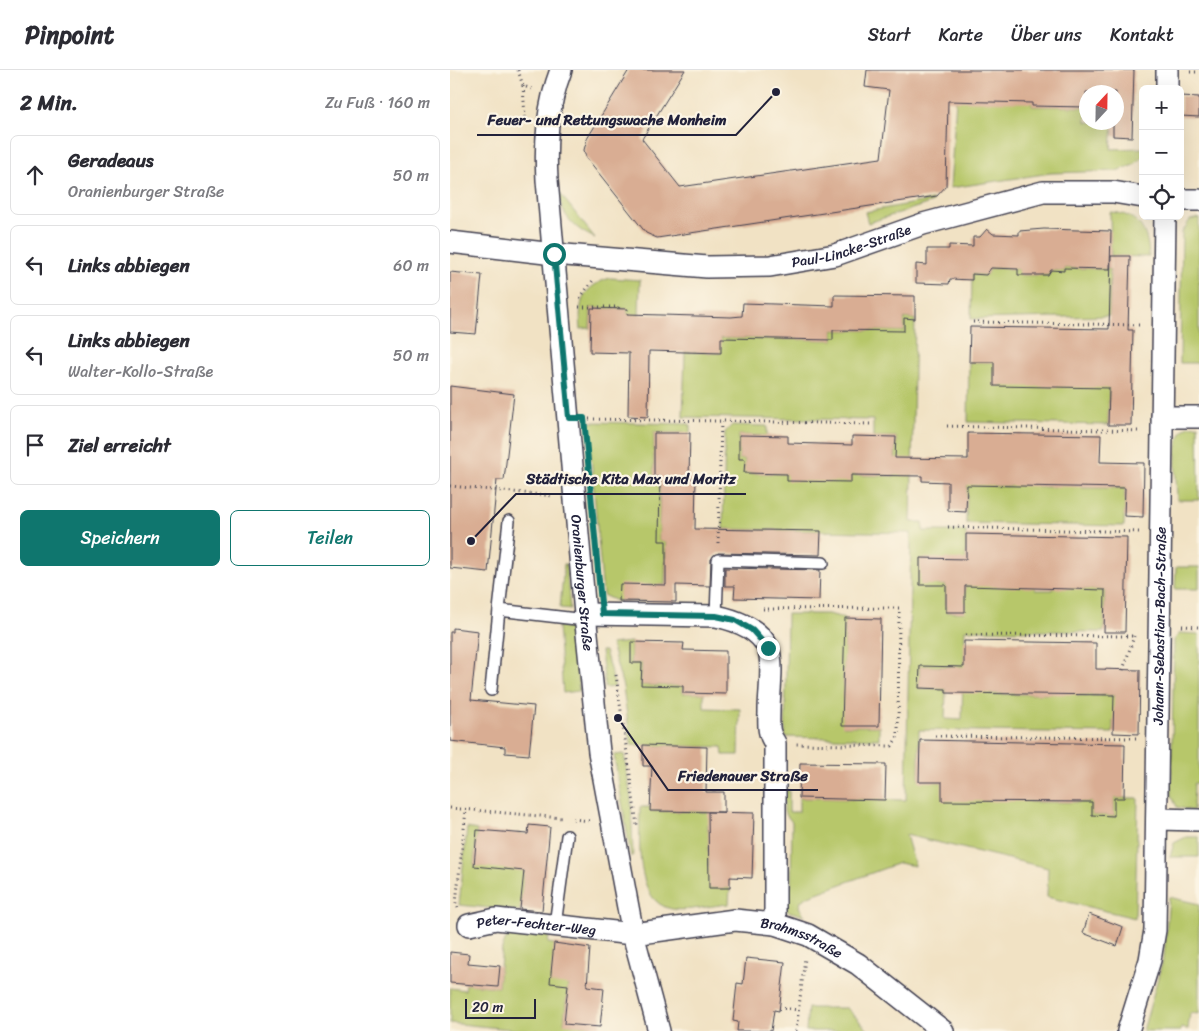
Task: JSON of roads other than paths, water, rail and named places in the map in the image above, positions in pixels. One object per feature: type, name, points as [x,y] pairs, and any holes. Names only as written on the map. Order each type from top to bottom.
[{"type":"street","name":"Oranienburger Straße","points":[[561,70],[552,94],[546,136],[547,180],[585,617],[599,752],[634,934],[659,1031]]},
{"type":"street","points":[[1167,70],[1167,85]]},
{"type":"street","name":"Paul-Lincke-Straße","points":[[450,242],[593,258],[707,267],[770,266],[835,255],[923,224],[1043,192],[1113,192],[1139,195]]},
{"type":"street","points":[[1184,200],[1199,200]]},
{"type":"street","name":"Johann-Sebastian-Bach-Straße","points":[[1128,1031],[1150,960],[1155,930],[1165,220]]},
{"type":"street","points":[[1162,424],[1199,417]]},
{"type":"street","points":[[585,617],[726,618],[752,630],[768,648],[770,662],[768,733],[775,743],[775,924]]},
{"type":"street","points":[[1157,819],[1199,820]]},
{"type":"street","name":"Peter-Fechter-Weg","points":[[469,925],[496,919],[634,934]]},
{"type":"street","name":"Brahmsstraße","points":[[634,934],[735,920],[775,924],[808,935],[858,964],[943,1031]]},
{"type":"lane","points":[[491,690],[509,521]]},
{"type":"lane","points":[[726,618],[718,560],[823,563]]},
{"type":"lane","points":[[499,610],[585,617]]},
{"type":"lane","points":[[555,926],[567,836]]},
{"type":"place","name":"Feuer- und Rettungswache Monheim","points":[[776,92]]},
{"type":"place","name":"Städtische Kita Max und Moritz","points":[[471,541]]},
{"type":"place","name":"Friedenauer Straße","points":[[618,718]]}]
